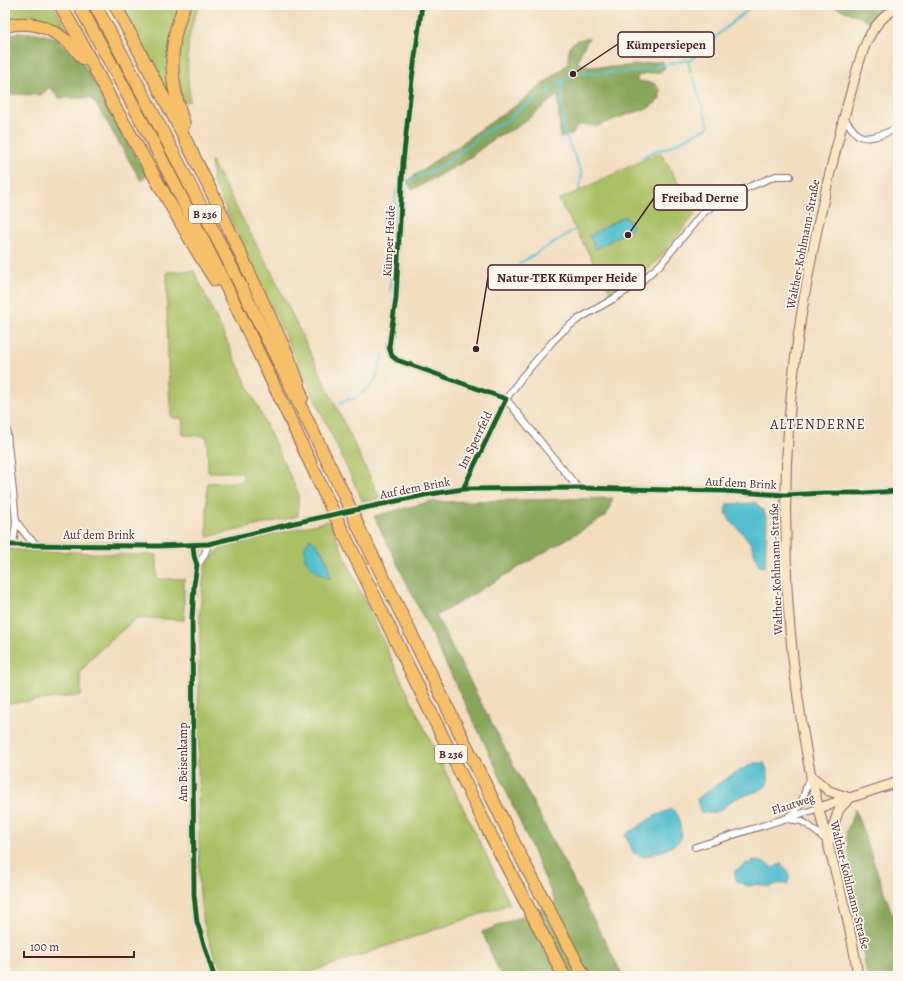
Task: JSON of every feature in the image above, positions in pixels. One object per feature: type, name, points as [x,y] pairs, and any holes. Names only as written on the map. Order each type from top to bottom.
[{"type":"highway","points":[[60,5],[113,104],[197,252],[239,314]]},
{"type":"highway","name":"B 236","points":[[79,5],[181,196],[285,407],[327,499],[487,828],[564,976]]},
{"type":"highway","name":"B 236","points":[[95,5],[153,112],[236,274],[358,526],[520,853],[584,976]]},
{"type":"highway","points":[[115,5],[200,169],[288,356],[299,385],[309,425]]},
{"type":"highway","points":[[184,5],[175,37],[173,56],[174,82],[177,102],[200,169]]},
{"type":"highway","points":[[5,26],[26,24],[41,26],[57,33],[75,47],[113,104]]},
{"type":"main road","name":"Walther-Kohlmann-Straße","points":[[858,976],[856,957],[846,911],[811,776],[799,702],[791,634],[787,580],[786,495],[788,423],[797,346],[812,253],[829,176],[844,118],[859,62],[868,37],[878,22],[896,8]]},
{"type":"main road","points":[[811,776],[829,791],[850,798],[838,812],[828,842]]},
{"type":"main road","name":"Flautweg","points":[[819,808],[898,782]]},
{"type":"street","name":"Kümper Heide","points":[[422,5],[407,121],[396,298],[389,347],[392,356],[398,360],[506,399]]},
{"type":"street","points":[[844,118],[858,135],[864,137],[871,138],[898,128]]},
{"type":"street","name":"Im Sperrfeld","points":[[463,489],[506,399],[522,377],[564,330],[577,320],[641,282],[660,265],[700,216],[717,202],[776,176],[790,176]]},
{"type":"street","points":[[506,399],[578,488]]},
{"type":"street","points":[[5,415],[16,521],[27,536],[37,545]]},
{"type":"street","name":"Auf dem Brink","points":[[16,521],[13,545],[193,545],[208,544],[425,494],[463,489],[578,488],[723,491],[786,495],[898,491]]},
{"type":"street","name":"Am Beisenkamp","points":[[197,565],[203,559],[208,544]]},
{"type":"street","name":"Am Beisenkamp","points":[[193,545],[197,565],[192,620],[194,895],[197,922],[214,976]]},
{"type":"street","points":[[787,819],[798,809],[811,776]]},
{"type":"street","name":"Flautweg","points":[[695,847],[819,808]]},
{"type":"street","points":[[787,819],[801,821],[828,842]]},
{"type":"green space","points":[[5,5],[53,5],[70,34],[50,24],[34,19],[5,21]]},
{"type":"green space","points":[[121,5],[180,5],[173,102]]},
{"type":"green space","points":[[190,5],[200,5],[191,28],[189,40],[188,77],[190,101],[182,103],[179,54],[181,38]]},
{"type":"green space","points":[[834,5],[886,5],[870,21],[835,7]]},
{"type":"green space","points":[[18,33],[36,33],[56,38],[83,63],[147,176],[141,181],[98,107],[91,98],[59,98],[50,87],[41,95],[5,94],[5,36]]},
{"type":"green space","points":[[589,38],[581,52],[578,63],[599,67],[610,67],[631,66],[663,61],[665,68],[660,72],[643,74],[637,77],[637,81],[654,83],[660,89],[660,99],[649,108],[597,126],[577,125],[574,133],[560,138],[558,95],[516,128],[496,137],[464,162],[412,190],[407,181],[518,104],[568,64],[569,46],[577,40]]},
{"type":"green space","points":[[660,152],[696,213],[660,257],[641,277],[612,295],[559,200]]},
{"type":"green space","points":[[211,160],[274,277],[380,498],[363,502],[213,182]]},
{"type":"green space","points":[[194,271],[298,493],[298,516],[207,537],[207,483],[243,482],[242,472],[208,472],[207,436],[183,435],[181,418],[171,418],[168,364],[167,272]]},
{"type":"green space","points":[[613,498],[606,516],[436,616],[623,976],[501,976],[482,932],[556,903],[493,761],[374,516],[429,502]]},
{"type":"green space","points":[[329,521],[440,761],[510,904],[299,976],[220,976],[202,917],[199,882],[198,743],[200,608],[205,566],[219,550],[236,543]]},
{"type":"green space","points":[[5,549],[157,555],[157,579],[184,579],[184,620],[148,618],[135,619],[92,657],[80,673],[82,695],[5,704]]},
{"type":"green space","points":[[855,809],[898,931],[898,976],[867,976],[859,930],[846,833]]},
{"type":"water","points":[[625,216],[633,228],[596,249],[589,236]]},
{"type":"water","points":[[756,503],[763,510],[767,519],[765,567],[759,566],[753,548],[747,538],[730,519],[726,509],[727,504]]},
{"type":"water","points":[[310,538],[325,556],[330,579],[317,572],[305,560],[305,546]]},
{"type":"water","points":[[755,763],[764,763],[765,765],[768,773],[768,779],[765,787],[758,791],[734,799],[716,812],[701,812],[697,799],[732,775]]},
{"type":"water","points":[[672,809],[678,815],[682,837],[677,843],[667,849],[644,857],[634,853],[625,835],[655,816]]},
{"type":"water","points":[[753,860],[765,863],[773,868],[781,864],[786,868],[789,875],[787,884],[776,884],[770,887],[757,884],[750,886],[737,881],[735,871],[747,863],[751,864]]},
{"type":"waterway","points":[[408,183],[418,176],[437,169],[445,164],[489,130],[509,120],[517,111],[532,102],[540,94],[548,94],[551,88],[573,74],[632,72],[687,60],[690,61],[708,43],[754,5]]},
{"type":"waterway","points":[[688,61],[691,73]]},
{"type":"waterway","points":[[641,158],[657,150],[665,149],[709,127],[693,77]]},
{"type":"waterway","points":[[563,81],[562,104],[564,132],[582,174],[579,190]]},
{"type":"waterway","points":[[390,293],[396,191],[398,190]]},
{"type":"waterway","points":[[519,264],[574,230]]},
{"type":"waterway","points":[[339,404],[349,399],[354,399],[371,386],[376,379],[383,354]]},
{"type":"cycle path","points":[[422,5],[403,162],[396,298],[389,347],[392,356],[397,360],[506,399],[463,489]]},
{"type":"cycle path","points":[[5,545],[158,546],[208,544],[294,523],[425,495],[463,489],[578,488],[723,491],[785,495],[898,491]]},
{"type":"cycle path","points":[[193,545],[197,565],[192,620],[194,895],[197,922],[214,976]]},
{"type":"place","name":"Kümpersiepen","points":[[573,74]]},
{"type":"place","name":"Freibad Derne","points":[[628,235]]},
{"type":"place","name":"Natur-TEK Kümper Heide","points":[[476,349]]},
{"type":"district","name":"ALTENDERNE","points":[[818,424]]}]
